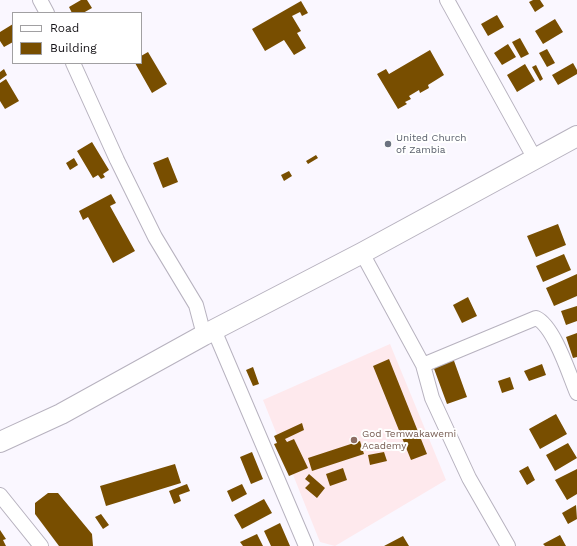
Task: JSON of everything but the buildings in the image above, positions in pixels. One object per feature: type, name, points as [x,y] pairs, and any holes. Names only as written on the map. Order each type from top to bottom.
[{"type":"main road","points":[[0,442],[61,414],[577,136]]},
{"type":"street","points":[[40,0],[46,12]]},
{"type":"street","points":[[447,0],[535,159]]},
{"type":"street","points":[[73,64],[154,237],[196,305],[306,546]]},
{"type":"street","points":[[362,253],[423,365],[432,398],[469,478],[508,546]]},
{"type":"street","points":[[423,365],[536,318],[541,320],[553,338],[577,393]]},
{"type":"street","points":[[0,495],[41,546]]},
{"type":"shaded area","name":"God Temwakawemi Academy","points":[[390,344],[446,480],[335,546],[320,542],[263,400]]},
{"type":"place","name":"United Church of Zambia","points":[[388,144]]},
{"type":"place","name":"God Temwakawemi Academy","points":[[354,440]]}]
